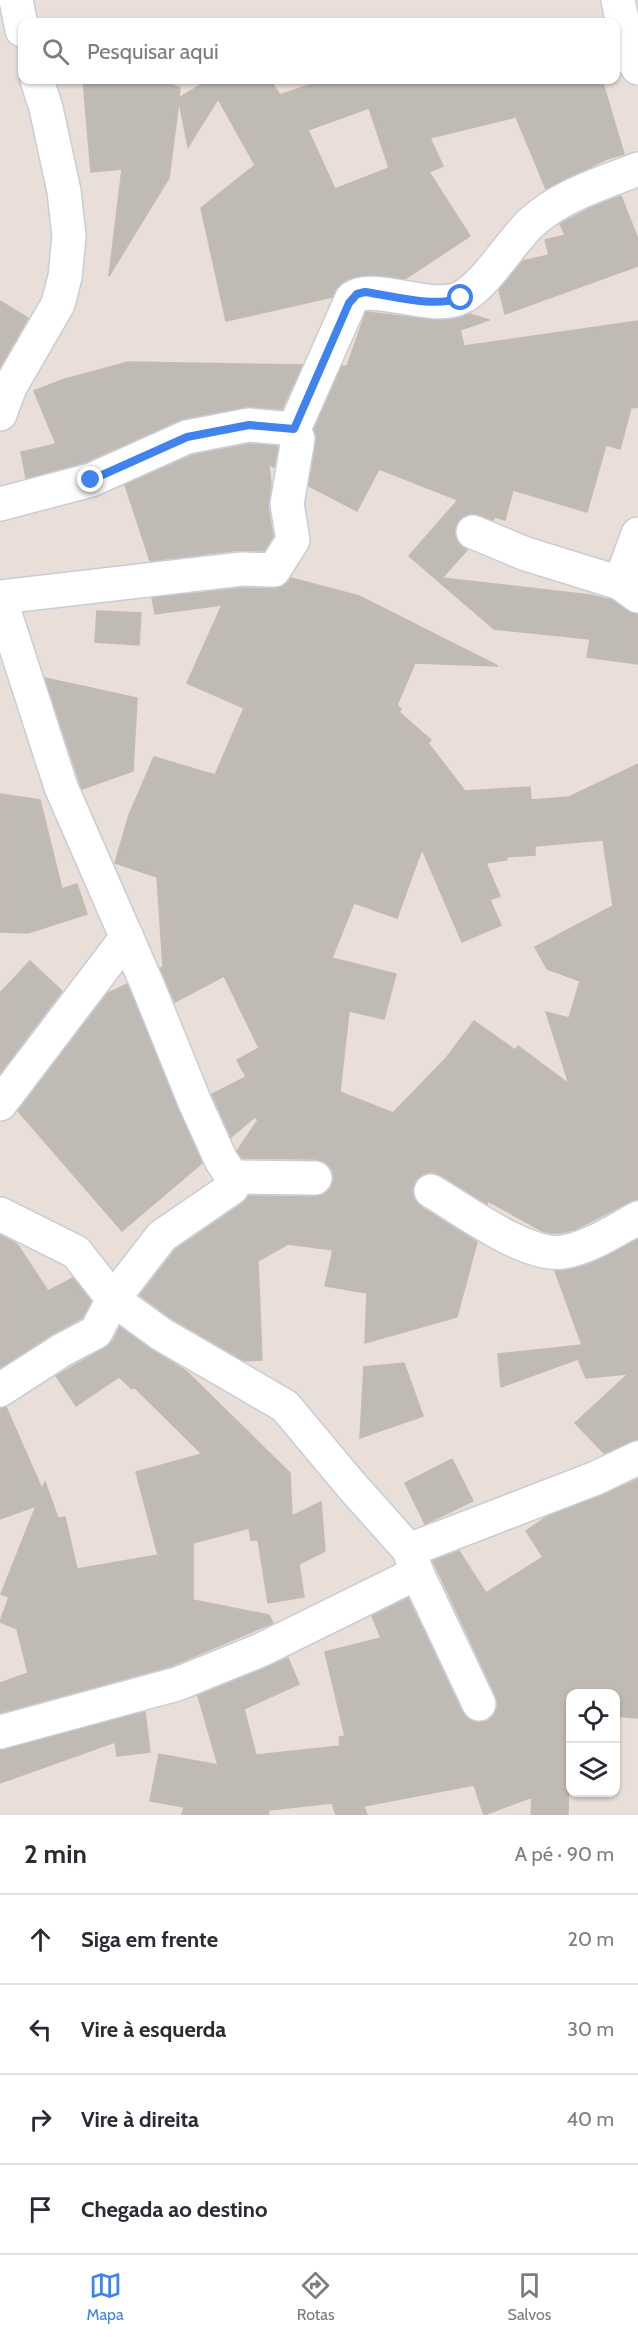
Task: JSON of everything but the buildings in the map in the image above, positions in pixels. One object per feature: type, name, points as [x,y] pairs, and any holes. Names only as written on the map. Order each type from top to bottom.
[{"type":"street","points":[[0,6],[5,0]]},
{"type":"street","points":[[16,0],[20,18]]},
{"type":"street","points":[[618,0],[629,55],[638,68]]},
{"type":"street","points":[[0,414],[10,387],[58,304],[65,277],[69,236],[64,191],[46,108],[38,84]]},
{"type":"street","points":[[0,1390],[96,1332],[114,1299],[162,1236],[232,1188],[232,1177],[221,1160],[196,1105],[127,937],[61,787],[0,598],[242,569],[274,570],[293,540],[287,504],[298,439],[294,429],[349,303],[357,294],[365,292],[426,301],[452,301],[461,298],[475,287],[531,223],[559,201],[638,169]]},
{"type":"street","points":[[0,504],[91,480],[187,437],[249,425],[294,429]]},
{"type":"street","points":[[473,532],[526,554],[629,589],[638,534]]},
{"type":"street","points":[[0,1104],[127,937]]},
{"type":"street","points":[[232,1177],[315,1178]]},
{"type":"street","points":[[431,1191],[522,1244],[540,1251],[561,1253],[583,1247],[638,1218]]},
{"type":"street","points":[[0,1214],[76,1252],[114,1299],[161,1334],[285,1406],[413,1561],[479,1704]]},
{"type":"street","points":[[0,1732],[177,1684],[261,1650],[413,1561],[638,1458]]},
{"type":"route","points":[[91,480],[187,437],[249,425],[294,429],[349,303],[357,294],[365,292],[426,301],[452,301],[461,298]]}]
